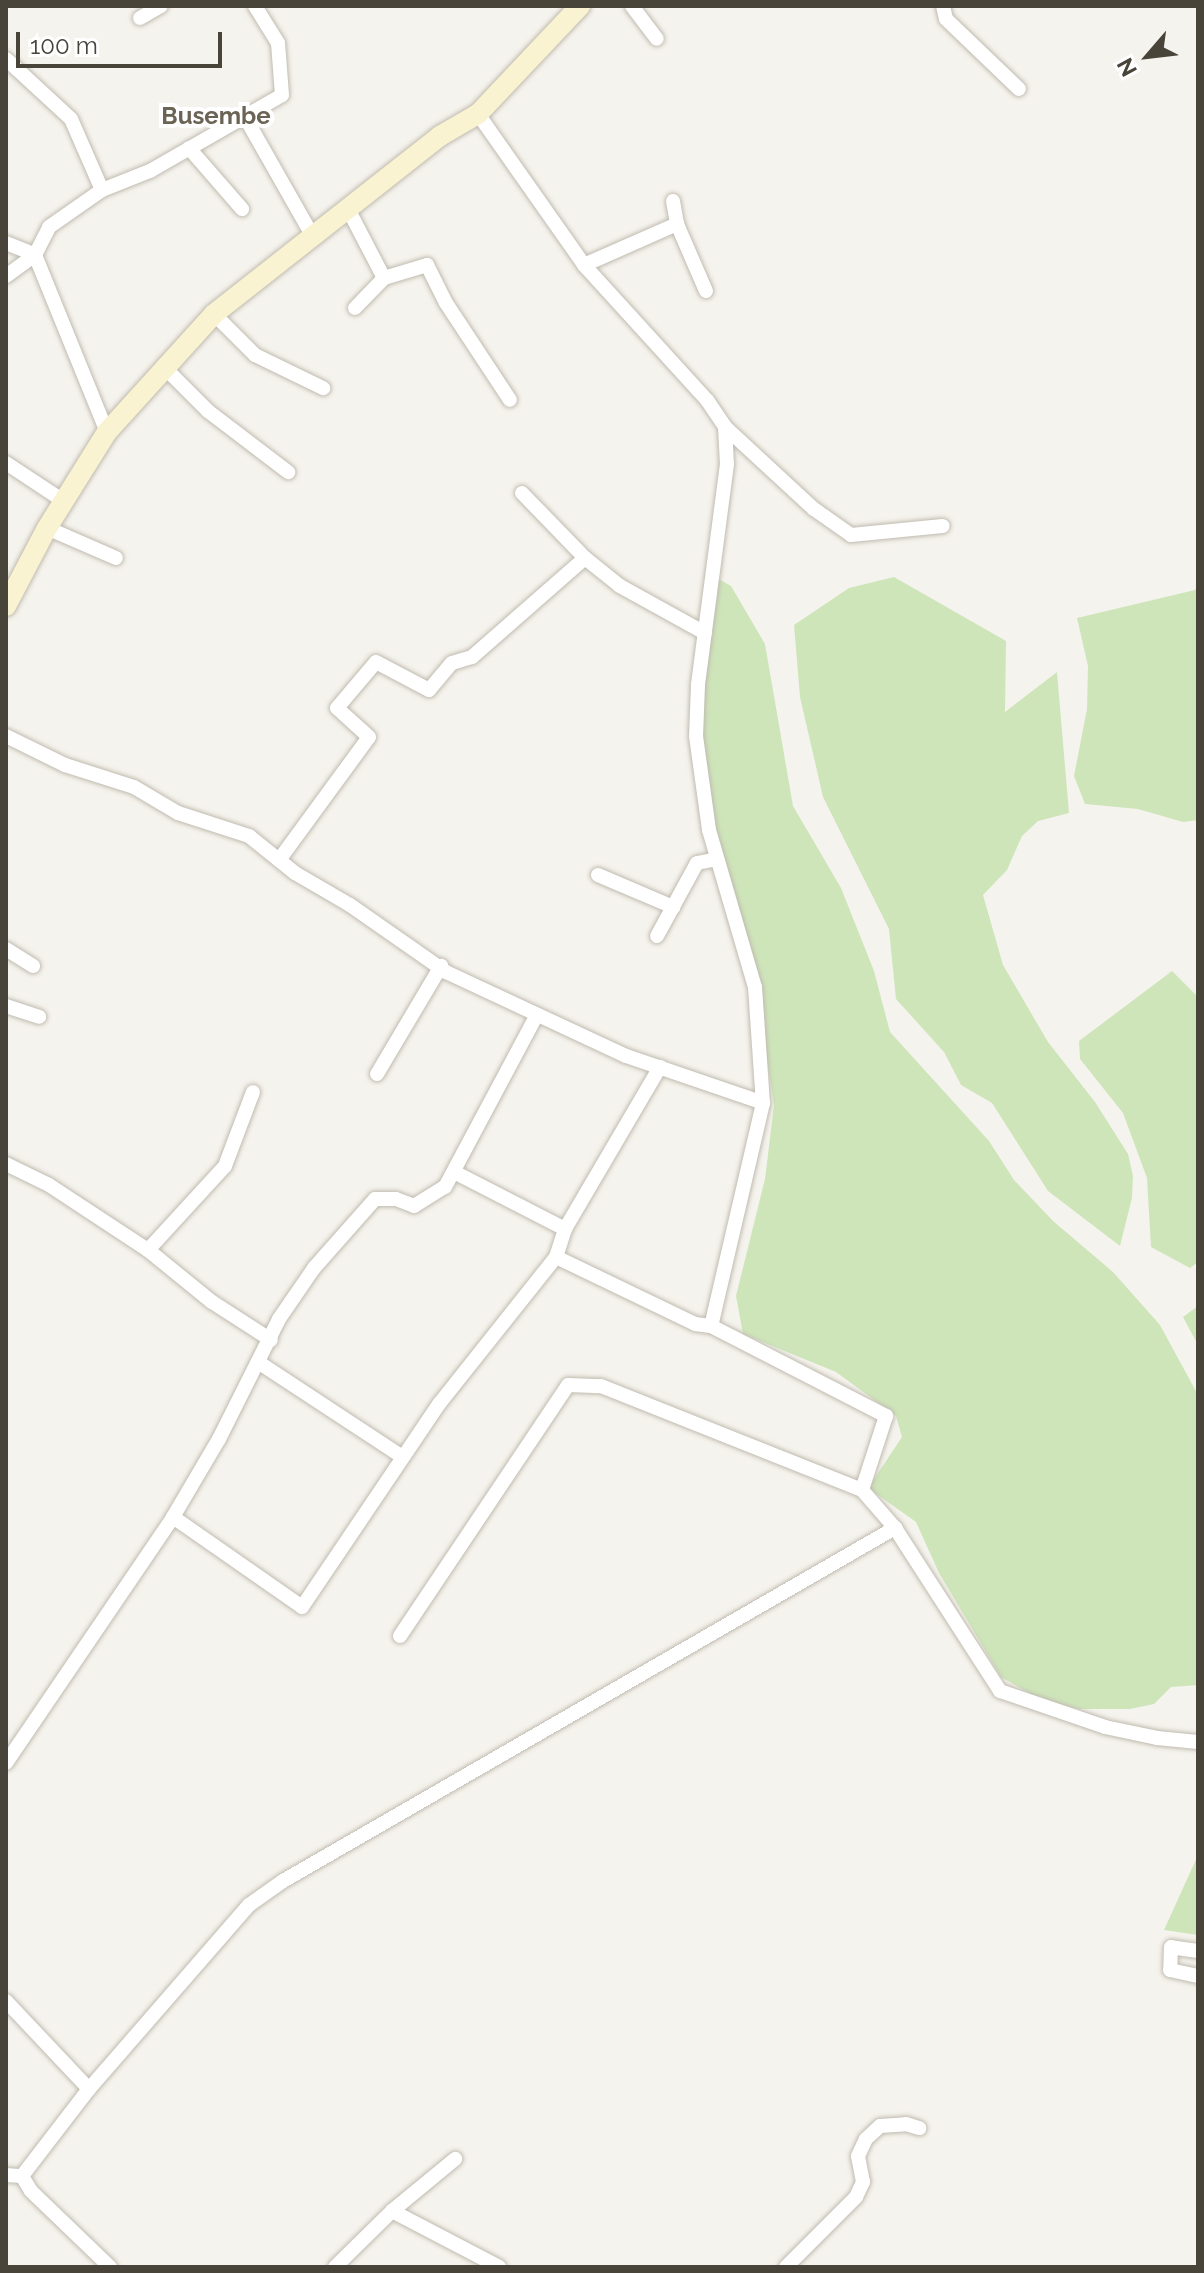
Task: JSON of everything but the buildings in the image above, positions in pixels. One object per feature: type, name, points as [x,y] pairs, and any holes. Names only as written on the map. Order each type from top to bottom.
[{"type":"street","points":[[140,18],[161,6]]},
{"type":"street","points":[[6,276],[35,255],[49,227],[102,190],[150,171],[282,95],[278,43],[255,6]]},
{"type":"street","points":[[6,606],[47,528],[107,432],[163,366],[214,314],[347,207],[440,136],[478,114],[579,6]]},
{"type":"street","points":[[632,6],[657,39]]},
{"type":"street","points":[[943,6],[946,19],[1019,89]]},
{"type":"street","points":[[6,59],[71,119],[102,190]]},
{"type":"street","points":[[478,114],[584,265],[707,400],[725,427],[814,509],[851,535],[943,526]]},
{"type":"street","points":[[245,117],[312,235]]},
{"type":"street","points":[[189,148],[242,209]]},
{"type":"street","points":[[673,201],[677,224],[706,291]]},
{"type":"street","points":[[347,207],[384,278]]},
{"type":"street","points":[[584,265],[677,224]]},
{"type":"street","points":[[6,243],[35,255],[107,432]]},
{"type":"street","points":[[355,308],[384,278],[427,265],[446,303],[510,400]]},
{"type":"street","points":[[214,314],[255,355],[323,388]]},
{"type":"street","points":[[163,366],[208,411],[288,472]]},
{"type":"street","points":[[711,1326],[763,1103],[755,987],[709,830],[696,736],[698,685],[727,464],[725,427]]},
{"type":"street","points":[[6,463],[65,502]]},
{"type":"street","points":[[522,493],[585,558],[620,586],[705,633]]},
{"type":"street","points":[[47,528],[116,558]]},
{"type":"street","points":[[279,860],[369,737],[337,708],[376,662],[429,690],[452,663],[472,657],[585,558]]},
{"type":"street","points":[[6,736],[65,765],[134,787],[178,813],[249,836],[279,860],[446,972],[660,1067],[763,1103]]},
{"type":"street","points":[[657,936],[697,863],[717,859]]},
{"type":"street","points":[[598,875],[673,907]]},
{"type":"street","points":[[6,949],[33,966]]},
{"type":"street","points":[[377,1074],[441,966]]},
{"type":"street","points":[[6,1006],[39,1017]]},
{"type":"street","points":[[6,1763],[173,1517],[219,1439],[279,1319],[314,1268],[375,1199],[396,1199],[414,1206],[445,1187],[537,1015]]},
{"type":"street","points":[[173,1517],[302,1607],[401,1456],[556,1257],[565,1229],[660,1067]]},
{"type":"street","points":[[148,1250],[225,1166],[253,1092]]},
{"type":"street","points":[[6,1164],[49,1185],[148,1250],[212,1302],[271,1340]]},
{"type":"street","points":[[454,1172],[565,1229]]},
{"type":"street","points":[[556,1257],[695,1324],[711,1326],[886,1416],[862,1490]]},
{"type":"street","points":[[258,1362],[401,1456]]},
{"type":"street","points":[[400,1636],[568,1385],[601,1386],[862,1490],[895,1528],[1000,1691],[1105,1727],[1157,1738],[1198,1742]]},
{"type":"street","points":[[22,2176],[89,2089],[249,1905],[283,1881],[895,1528]]},
{"type":"street","points":[[1198,1951],[1171,1947],[1170,1970],[1198,1976]]},
{"type":"street","points":[[6,2001],[89,2089]]},
{"type":"street","points":[[786,2267],[856,2197],[863,2182],[858,2156],[866,2139],[880,2126],[906,2124],[919,2128]]},
{"type":"street","points":[[335,2267],[392,2211],[455,2159]]},
{"type":"street","points":[[6,2175],[22,2176]]},
{"type":"street","points":[[22,2176],[31,2191],[110,2267]]},
{"type":"street","points":[[392,2211],[499,2267]]},
{"type":"green space","points":[[705,571],[731,586],[765,644],[793,806],[841,888],[874,971],[890,1032],[989,1141],[1014,1180],[1053,1221],[1113,1272],[1160,1325],[1198,1395],[1198,1685],[1171,1687],[1154,1704],[1130,1709],[1079,1709],[1038,1698],[1001,1677],[939,1573],[916,1522],[868,1488],[902,1437],[896,1416],[836,1372],[743,1334],[736,1296],[765,1179],[774,1105],[755,981],[704,799],[701,632]]},
{"type":"green space","points":[[894,577],[1006,641],[1005,712],[1057,672],[1069,813],[1038,821],[1022,836],[1007,870],[983,895],[1003,965],[1048,1042],[1095,1102],[1128,1154],[1133,1176],[1132,1198],[1120,1246],[1048,1191],[992,1103],[961,1085],[944,1052],[896,999],[889,929],[823,797],[800,697],[794,625],[849,588]]},
{"type":"green space","points":[[1198,585],[1198,820],[1183,822],[1138,809],[1085,804],[1074,776],[1087,709],[1088,666],[1077,618],[1195,590]]},
{"type":"green space","points":[[1172,971],[1198,997],[1198,1262],[1190,1268],[1151,1247],[1147,1178],[1123,1113],[1080,1059],[1079,1041]]},
{"type":"green space","points":[[1198,1306],[1198,1345],[1183,1317]]},
{"type":"green space","points":[[1198,1855],[1198,1935],[1164,1930]]},
{"type":"district","name":"Busembe","points":[[216,116]]}]
